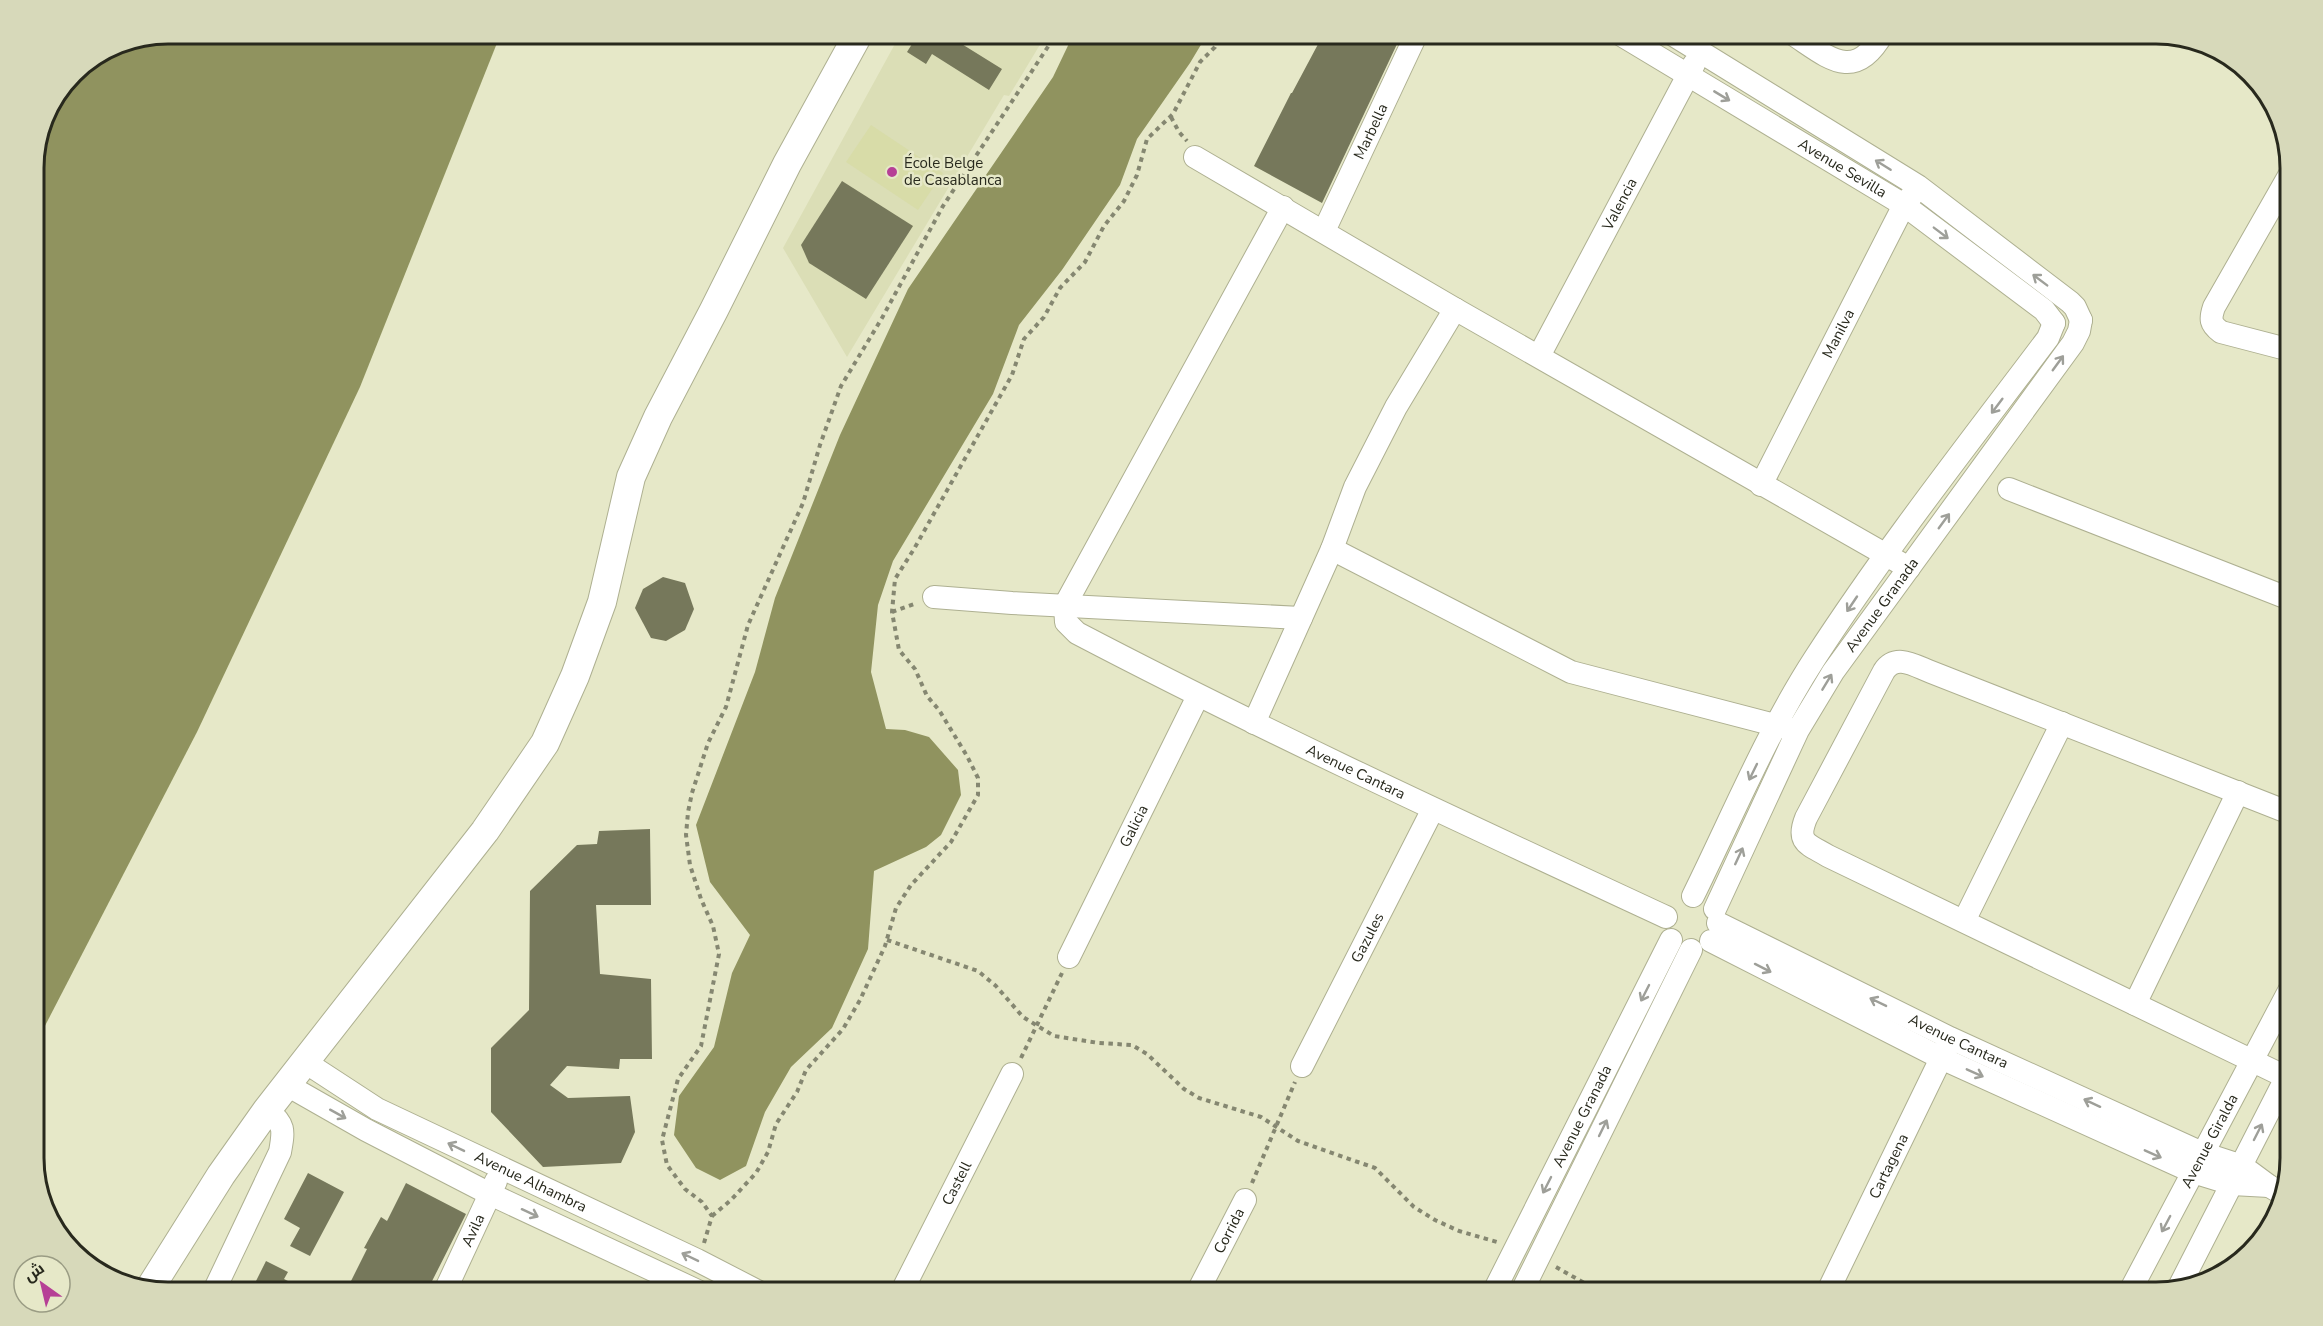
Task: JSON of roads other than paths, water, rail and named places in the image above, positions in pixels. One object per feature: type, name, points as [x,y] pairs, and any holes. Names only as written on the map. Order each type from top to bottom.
[{"type":"street","points":[[154,1281],[220,1175],[267,1110],[486,831],[546,742],[575,676],[602,602],[631,477],[658,417],[787,164],[853,44]]},
{"type":"street","name":"Marbella","points":[[1324,231],[1412,44]]},
{"type":"street","name":"Avenue Sevilla","points":[[1636,44],[1904,205],[2044,310],[2054,323]]},
{"type":"street","name":"Avenue Sevilla","points":[[1689,44],[1918,186],[2070,302],[2081,320]]},
{"type":"street","points":[[1809,44],[1840,63],[1850,63],[1867,53],[1876,44]]},
{"type":"street","name":"Valencia","points":[[1539,356],[1687,75],[1702,52]]},
{"type":"street","points":[[1195,157],[1455,309],[1909,568]]},
{"type":"street","name":"Manilva","points":[[1761,485],[1904,205],[1918,186]]},
{"type":"street","points":[[2279,193],[2214,307],[2210,318],[2213,326],[2221,332],[2279,347]]},
{"type":"street","points":[[1065,605],[1283,207]]},
{"type":"street","points":[[1254,723],[1332,549],[1355,487],[1396,407],[1455,309]]},
{"type":"street","points":[[2054,323],[2081,320]]},
{"type":"street","name":"Avenue Granada","points":[[1692,896],[1787,728],[1833,672],[2073,343],[2081,320]]},
{"type":"street","name":"Avenue Granada","points":[[1526,1282],[1701,933],[1814,659],[1885,556],[2048,338],[2054,323]]},
{"type":"street","points":[[2009,489],[2279,595]]},
{"type":"street","points":[[1332,549],[1571,672],[1787,728]]},
{"type":"street","points":[[934,597],[1301,618]]},
{"type":"street","name":"Avenue Cantara","points":[[1065,605],[1066,622],[1077,633],[1198,696],[1433,809],[1666,916]]},
{"type":"street","points":[[2280,809],[1915,666],[1895,661],[1889,664],[1884,671],[1801,831],[1806,843],[1828,856],[2251,1060],[2280,1071]]},
{"type":"street","name":"Galicia","points":[[1069,957],[1198,696]]},
{"type":"street","points":[[1964,921],[2062,723]]},
{"type":"street","points":[[2135,1004],[2238,792]]},
{"type":"street","name":"Gazules","points":[[1302,1066],[1433,809]]},
{"type":"street","points":[[1701,933],[1709,902],[1692,896],[1675,902],[1666,916],[1666,931],[1701,933],[2198,1163],[2275,1189]]},
{"type":"street","name":"Avenue Granada","points":[[1498,1282],[1516,1247],[1701,933]]},
{"type":"street","name":"Avenue Giralda","points":[[2135,1282],[2280,1007]]},
{"type":"street","name":"Cartagena","points":[[1832,1282],[1946,1048]]},
{"type":"street","name":"Avenue Alhambra","points":[[305,1062],[377,1109],[697,1260],[727,1282]]},
{"type":"street","name":"Castell","points":[[907,1282],[1012,1074]]},
{"type":"street","name":"Avenue Alhambra","points":[[287,1085],[366,1130],[490,1194],[678,1282]]},
{"type":"street","points":[[2183,1279],[2280,1090]]},
{"type":"street","points":[[218,1282],[280,1152],[284,1131],[278,1118],[267,1110]]},
{"type":"street","name":"Avila","points":[[449,1282],[501,1169]]},
{"type":"street","name":"Corrida","points":[[1203,1282],[1245,1200]]},
{"type":"place","name":"École Belge de Casablanca","points":[[892,172]]}]
